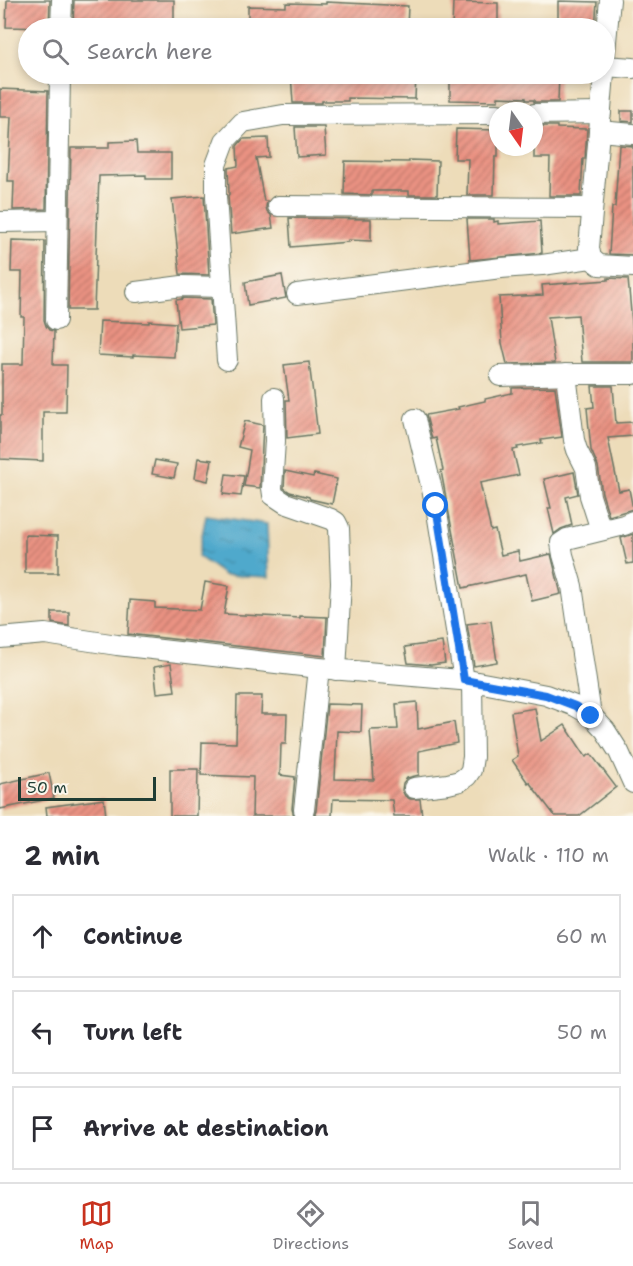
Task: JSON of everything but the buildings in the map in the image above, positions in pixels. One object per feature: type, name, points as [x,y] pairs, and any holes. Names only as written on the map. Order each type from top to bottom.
[{"type":"street","points":[[61,18],[62,0]]},
{"type":"street","points":[[608,18],[610,0]]},
{"type":"street","points":[[615,66],[633,68]]},
{"type":"street","points":[[56,320],[60,84]]},
{"type":"street","points":[[603,84],[589,248],[591,258],[599,265],[633,267]]},
{"type":"street","points":[[227,360],[216,165],[225,141],[243,122],[283,115],[489,114]]},
{"type":"street","points":[[543,115],[600,122],[633,134]]},
{"type":"street","points":[[278,206],[592,208]]},
{"type":"street","points":[[0,222],[57,221]]},
{"type":"street","points":[[297,294],[591,258]]},
{"type":"street","points":[[136,292],[182,286],[222,287]]},
{"type":"street","points":[[566,374],[574,440],[586,468],[590,496],[600,530]]},
{"type":"street","points":[[500,376],[633,374]]},
{"type":"street","points":[[274,398],[273,495],[285,503],[331,519],[339,528],[341,584],[304,810]]},
{"type":"street","points":[[414,788],[460,781],[467,777],[471,770],[473,757],[468,680],[436,506],[415,419]]},
{"type":"street","points":[[591,716],[572,586],[561,543],[567,539],[624,525],[633,520]]},
{"type":"street","points":[[0,638],[45,634],[117,645],[328,669],[468,680],[546,695],[575,706],[591,716],[605,730],[619,752],[633,783]]},
{"type":"water","points":[[206,515],[267,524],[269,577],[224,575],[198,556]]},
{"type":"route","points":[[436,506],[464,680],[546,695],[575,706],[591,716]]}]
